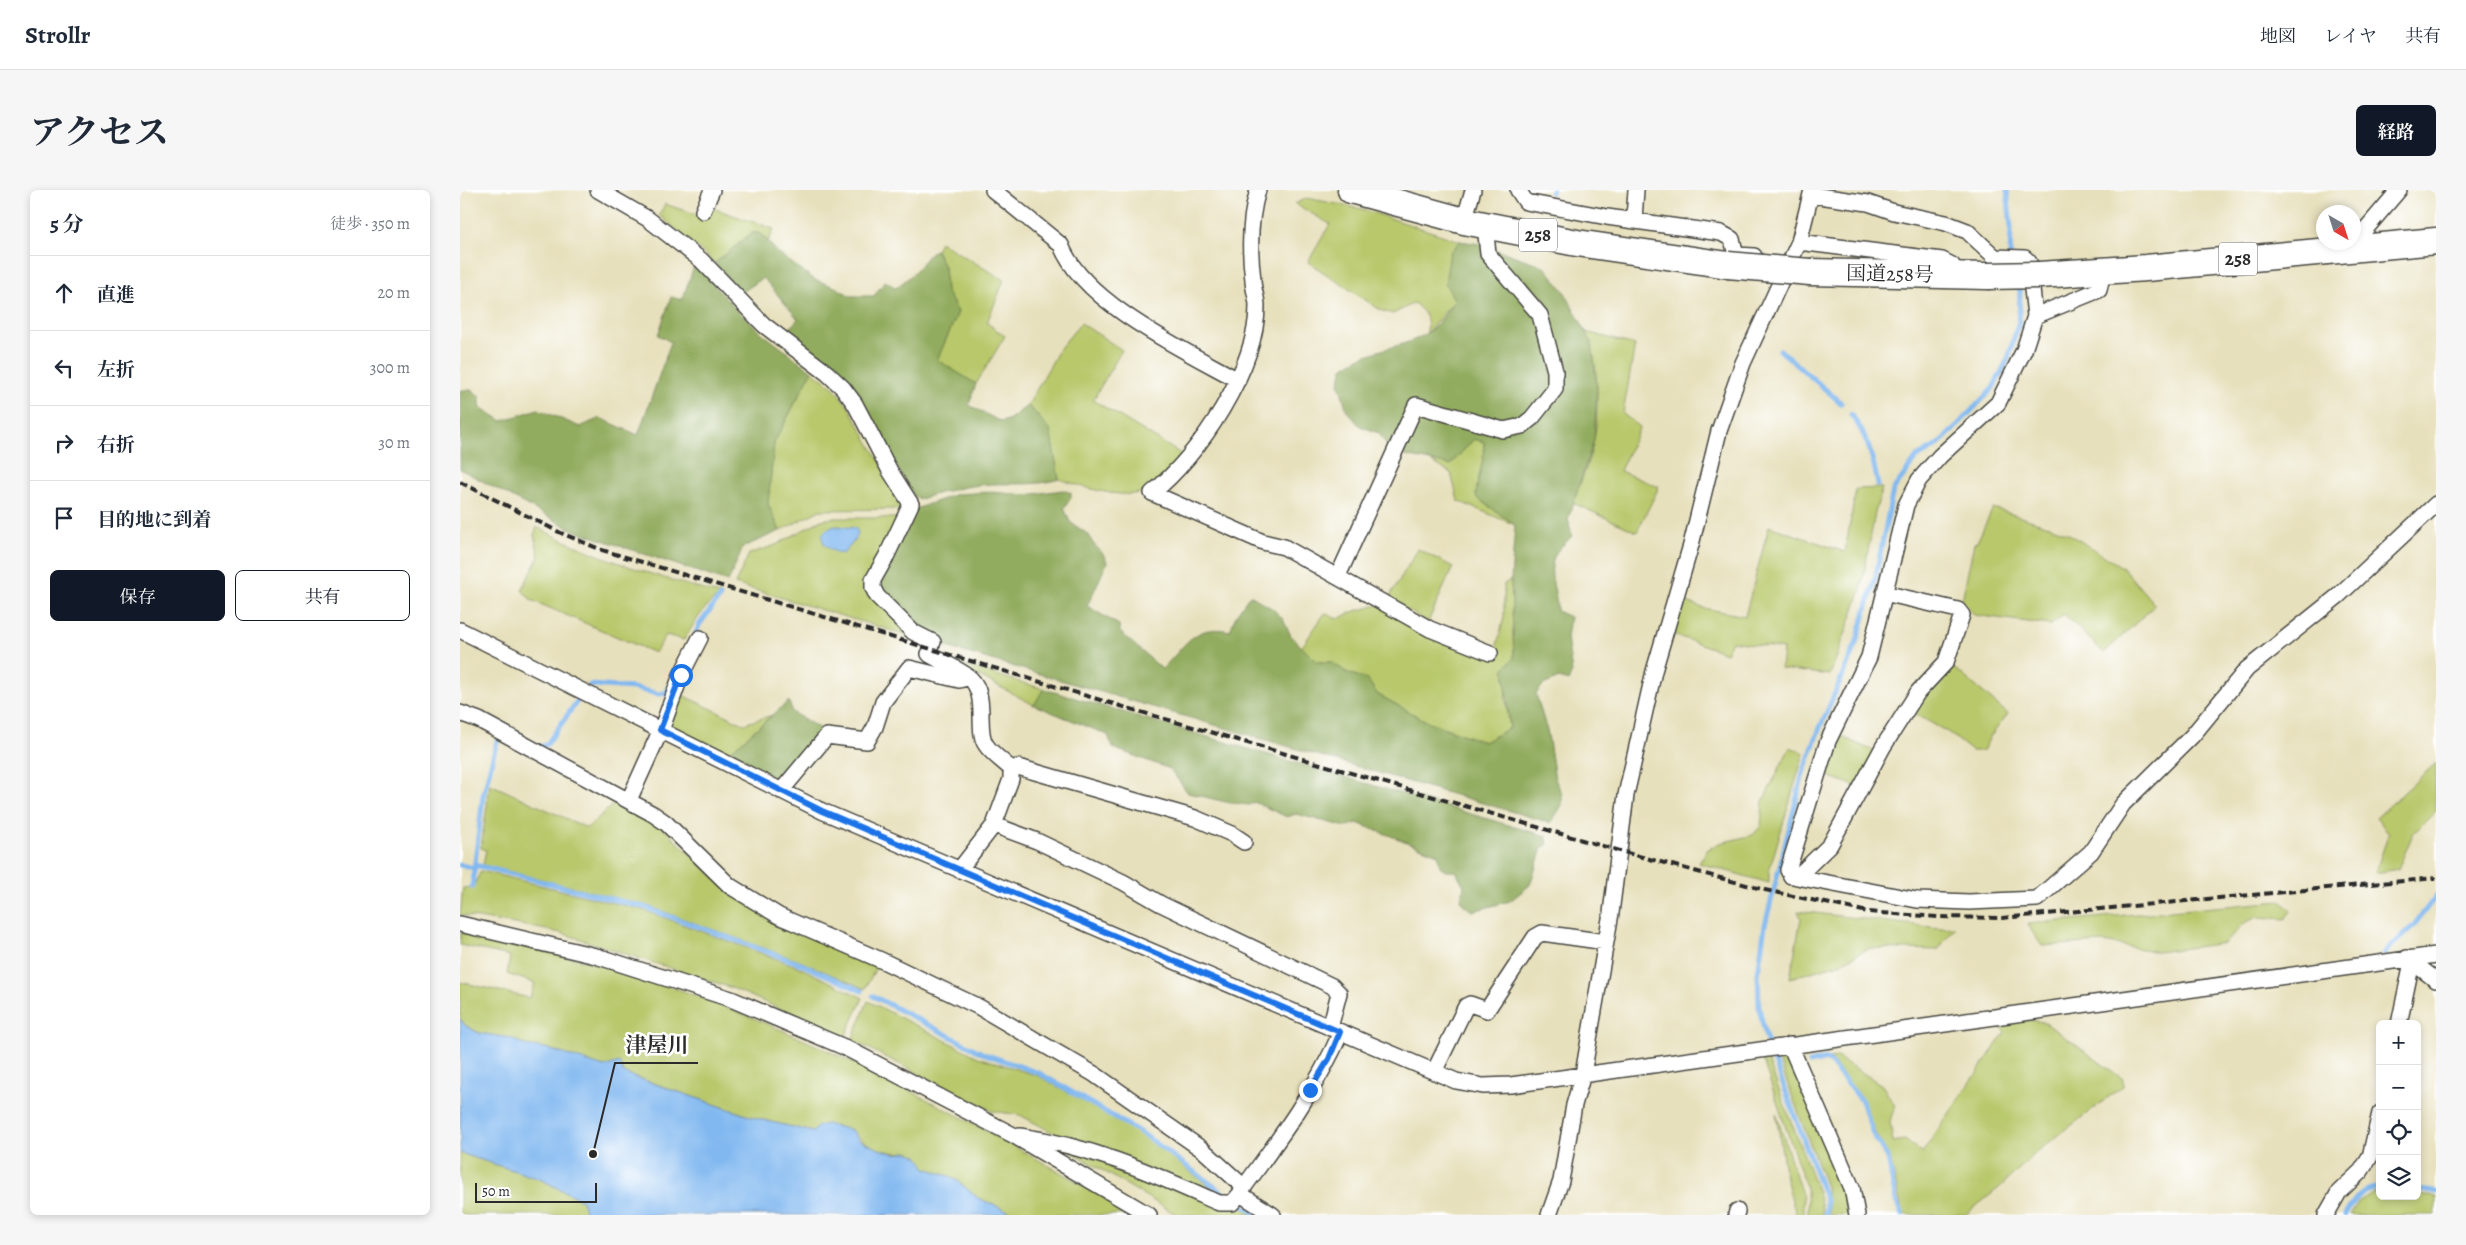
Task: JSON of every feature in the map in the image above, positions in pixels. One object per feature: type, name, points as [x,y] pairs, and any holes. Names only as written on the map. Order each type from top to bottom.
[{"type":"highway","name":"国道258号","points":[[1351,190],[1475,223],[1577,243],[1728,265],[1800,266],[1958,276],[1991,266],[2039,275],[2103,271],[2436,240]]},
{"type":"street","points":[[598,190],[648,219],[701,260],[764,325],[827,373],[855,404],[890,471],[911,504],[873,580],[873,588],[877,596],[913,632],[969,678],[975,686],[982,710],[982,735],[985,745],[1012,770]]},
{"type":"street","points":[[703,211],[712,190]]},
{"type":"street","points":[[994,190],[1061,246],[1066,259],[1098,294],[1158,336],[1238,380]]},
{"type":"street","points":[[1258,190],[1250,234],[1253,281],[1257,305],[1254,331],[1238,380],[1206,432],[1170,478],[1152,493],[1263,542],[1284,547],[1430,629],[1490,653]]},
{"type":"street","points":[[1338,576],[1416,405],[1503,430],[1522,426],[1532,418],[1555,388],[1555,371],[1540,315],[1488,254],[1475,223],[1473,190]]},
{"type":"street","points":[[1518,190],[1526,202],[1607,217],[1721,233],[1732,240],[1736,255],[1800,266]]},
{"type":"street","points":[[1634,220],[1636,190]]},
{"type":"street","points":[[2364,247],[2364,231],[2399,190]]},
{"type":"street","points":[[1549,1215],[1561,1181],[1574,1105],[1583,1074],[1606,942],[1626,795],[1654,671],[1691,544],[1719,432],[1742,363],[1800,266],[1798,242],[1812,192],[1868,203],[1946,223],[1967,231],[1991,266],[2025,258],[2029,262],[2035,316],[2024,350],[1998,402],[1940,456],[1912,491],[1901,521],[1865,666],[1840,712],[1828,740],[1788,870],[1792,876]]},
{"type":"street","points":[[1798,242],[1942,260],[1952,265],[1958,276]]},
{"type":"street","points":[[2035,316],[2099,290],[2103,271]]},
{"type":"street","points":[[1884,593],[1958,610],[1962,615],[1946,662],[1918,692],[1883,747],[1830,845],[1798,877],[1917,900],[1969,902],[2037,899],[2091,852],[2123,804],[2192,736],[2247,669],[2338,596],[2436,504]]},
{"type":"street","points":[[460,630],[822,811],[1434,1072],[1456,1081],[1483,1086],[1511,1085],[2410,960],[2436,954]]},
{"type":"street","points":[[629,800],[660,730],[681,675],[700,638]]},
{"type":"street","points":[[781,791],[826,736],[867,741],[875,727],[883,702],[909,668],[959,680],[969,678]]},
{"type":"street","points":[[460,713],[479,720],[629,800],[666,823],[730,886],[779,916],[883,961],[980,1007],[1086,1069],[1203,1150],[1242,1190],[1272,1215]]},
{"type":"street","points":[[1012,770],[1018,767],[1195,818],[1232,834],[1244,842]]},
{"type":"street","points":[[959,870],[994,825],[1011,779],[1012,770]]},
{"type":"street","points":[[994,825],[1038,841],[1123,882],[1161,904],[1332,986],[1338,993],[1335,1030],[1329,1059],[1282,1135],[1232,1203],[1219,1203],[1130,1163],[1059,1142],[1013,1135]]},
{"type":"street","points":[[460,924],[596,956],[731,998],[844,1048],[1013,1135],[1149,1215]]},
{"type":"street","points":[[1434,1072],[1466,1006],[1470,1004],[1488,1010],[1535,936],[1542,933],[1606,942]]},
{"type":"street","points":[[2410,960],[2436,980]]},
{"type":"street","points":[[2400,1020],[2410,960]]},
{"type":"street","points":[[1785,1046],[1852,1188],[1857,1215]]},
{"type":"street","points":[[2326,1215],[2339,1192],[2362,1171],[2370,1157],[2376,1131]]},
{"type":"green space","points":[[1307,198],[1362,209],[1460,241],[1450,252],[1455,300],[1426,334],[1426,317],[1422,310],[1414,303],[1393,314],[1382,311],[1308,262],[1330,224],[1295,204]]},
{"type":"green space","points":[[665,204],[707,218],[712,208],[774,229],[768,242],[760,233],[752,233],[715,263],[659,215]]},
{"type":"green space","points":[[752,233],[760,233],[779,254],[815,280],[835,287],[851,296],[874,296],[885,281],[896,288],[913,274],[930,253],[936,250],[944,267],[946,291],[958,312],[937,360],[976,384],[969,405],[1001,422],[1010,419],[1028,405],[1050,430],[1059,479],[1035,483],[974,486],[920,499],[914,497],[860,402],[785,333],[798,319],[766,281],[763,278],[741,293],[715,263]]},
{"type":"green space","points":[[1460,241],[1480,244],[1544,266],[1564,291],[1592,343],[1597,388],[1594,440],[1568,519],[1572,536],[1556,552],[1552,569],[1557,611],[1570,617],[1567,637],[1572,673],[1568,681],[1559,678],[1543,685],[1536,694],[1548,734],[1555,779],[1562,794],[1562,805],[1551,823],[940,645],[916,630],[877,589],[912,512],[918,508],[957,494],[990,492],[1026,495],[1063,490],[1071,493],[1071,498],[1064,508],[1070,522],[1089,535],[1093,543],[1104,555],[1107,563],[1087,606],[1119,625],[1120,632],[1162,669],[1184,645],[1198,634],[1207,630],[1217,629],[1230,631],[1236,615],[1250,595],[1273,609],[1283,619],[1291,636],[1317,662],[1332,662],[1347,673],[1367,679],[1377,694],[1426,721],[1484,742],[1510,728],[1504,668],[1514,658],[1511,580],[1515,525],[1476,497],[1484,442],[1474,439],[1450,465],[1401,455],[1389,449],[1379,433],[1360,426],[1347,411],[1339,383],[1343,368],[1353,361],[1414,340],[1429,332],[1437,324],[1455,301],[1445,283],[1450,252]]},
{"type":"green space","points":[[940,242],[1004,280],[987,323],[1005,336],[976,384],[937,360],[958,312],[946,291],[944,267],[936,250]]},
{"type":"green space","points":[[695,264],[736,309],[763,334],[812,371],[774,443],[768,504],[780,531],[743,547],[728,582],[573,530],[460,469],[460,390],[471,390],[480,396],[480,407],[502,421],[538,409],[580,427],[600,418],[638,435],[671,342],[658,335],[671,297],[682,300]]},
{"type":"green space","points":[[1081,323],[1122,350],[1093,400],[1183,455],[1161,479],[1147,490],[1138,493],[1115,494],[1059,479],[1050,430],[1028,405],[1060,348]]},
{"type":"green space","points":[[1586,332],[1635,345],[1623,414],[1640,427],[1620,471],[1659,487],[1637,532],[1573,503],[1592,448],[1596,429],[1596,369]]},
{"type":"green space","points":[[812,371],[834,388],[848,406],[904,504],[899,509],[820,510],[780,531],[768,504],[774,443]]},
{"type":"green space","points":[[1474,439],[1484,442],[1476,496],[1515,525],[1458,501],[1451,473],[1427,459],[1450,465]]},
{"type":"green space","points":[[1882,488],[1875,513],[1861,590],[1830,675],[1781,669],[1783,649],[1732,641],[1726,653],[1672,634],[1682,600],[1703,608],[1745,616],[1769,526],[1845,552],[1856,489]]},
{"type":"green space","points":[[1993,508],[2069,534],[2122,567],[2155,605],[2104,653],[2064,614],[2051,625],[1974,615],[1962,600],[1974,543],[1977,542]]},
{"type":"green space","points":[[833,518],[896,518],[916,638],[735,584],[749,554],[776,545],[821,520]]},
{"type":"green space","points":[[537,527],[604,557],[651,574],[722,595],[705,608],[684,640],[666,635],[655,653],[531,600],[522,590],[539,556],[534,535]]},
{"type":"green space","points":[[1418,549],[1453,567],[1428,622],[1388,599]]},
{"type":"green space","points":[[1511,580],[1514,658],[1505,695],[1510,728],[1484,742],[1426,721],[1377,694],[1367,679],[1347,673],[1332,662],[1317,662],[1301,648],[1325,613],[1338,619],[1352,612],[1378,605],[1496,649],[1504,617],[1504,584]]},
{"type":"green space","points":[[956,663],[1044,689],[1034,705],[983,678],[956,667]]},
{"type":"green space","points":[[1948,666],[1958,671],[2008,714],[1990,737],[1983,751],[1972,751],[1949,733],[1910,711]]},
{"type":"green space","points":[[1044,689],[1546,836],[1548,844],[1542,848],[1530,885],[1510,901],[1473,911],[1464,905],[1461,899],[1464,886],[1456,871],[1445,871],[1440,866],[1438,854],[1357,823],[1346,827],[1296,814],[1287,817],[1254,802],[1249,805],[1226,802],[1188,793],[1170,769],[1113,748],[1108,735],[1034,705]]},
{"type":"green space","points":[[680,694],[744,724],[772,715],[726,755],[668,727]]},
{"type":"green space","points":[[789,701],[792,712],[822,730],[781,783],[726,755]]},
{"type":"green space","points":[[1840,736],[1876,752],[1858,787],[1825,775]]},
{"type":"green space","points":[[1790,747],[1804,753],[1769,871],[1769,883],[1699,863],[1707,850],[1720,843],[1753,835],[1761,826],[1763,801]]},
{"type":"green space","points":[[2436,763],[2436,811],[2413,834],[2398,869],[2375,873],[2389,833],[2376,818]]},
{"type":"green space","points":[[490,784],[587,828],[617,801],[653,819],[727,889],[878,964],[865,989],[802,962],[645,905],[483,865],[486,850],[481,848]]},
{"type":"green space","points":[[481,871],[643,910],[799,967],[863,998],[845,1037],[732,988],[561,933],[460,915],[463,888],[473,887]]},
{"type":"green space","points":[[2281,901],[2291,911],[2285,919],[2257,917],[2243,924],[2225,943],[2158,952],[2104,942],[2042,946],[2027,924]]},
{"type":"green space","points":[[1798,911],[1940,928],[1955,927],[1938,950],[1870,948],[1839,964],[1790,978],[1801,918]]},
{"type":"green space","points":[[461,933],[615,969],[666,985],[788,1033],[906,1088],[1021,1150],[1134,1215],[1017,1215],[978,1198],[954,1178],[926,1168],[907,1152],[891,1152],[876,1148],[863,1141],[852,1130],[813,1132],[755,1118],[629,1075],[622,1072],[621,1067],[604,1067],[545,1048],[525,1045],[510,1038],[479,1033],[466,1026],[460,1019],[460,982],[530,998],[535,983],[507,974],[510,956],[460,945]]},
{"type":"green space","points":[[868,1001],[978,1057],[1039,1076],[1142,1135],[1226,1199],[1059,1136],[1020,1115],[992,1111],[852,1040]]},
{"type":"green space","points":[[2028,1020],[2044,1022],[2123,1079],[2123,1086],[2038,1151],[1999,1188],[1965,1215],[1903,1215],[1890,1158],[1875,1133],[1863,1101],[1830,1059],[1837,1057],[1882,1085],[1895,1106],[1890,1121],[1893,1142],[1905,1140],[1922,1153],[2005,1032],[1997,1024]]},
{"type":"green space","points":[[1777,1055],[1785,1055],[1814,1113],[1839,1174],[1850,1215],[1829,1215],[1826,1187]]},
{"type":"green space","points":[[1762,1058],[1767,1058],[1819,1195],[1823,1215],[1808,1215],[1807,1190]]},
{"type":"green space","points":[[1776,1113],[1803,1198],[1803,1215],[1796,1215],[1786,1178]]},
{"type":"green space","points":[[1065,1148],[1238,1205],[1254,1215],[1177,1215]]},
{"type":"green space","points":[[460,1153],[540,1179],[582,1200],[586,1215],[460,1215]]},
{"type":"green space","points":[[2374,1192],[2376,1192],[2376,1200],[2421,1200],[2421,1195],[2436,1197],[2436,1215],[2350,1215],[2358,1202]]},
{"type":"water","points":[[836,526],[855,528],[858,532],[856,539],[843,554],[830,549],[822,537],[824,532]]},
{"type":"water","points":[[460,1019],[466,1026],[479,1033],[510,1038],[525,1045],[545,1048],[604,1067],[619,1062],[623,1072],[629,1075],[755,1118],[813,1132],[818,1126],[826,1124],[852,1130],[859,1140],[879,1149],[895,1154],[907,1152],[918,1156],[926,1168],[954,1178],[978,1198],[1017,1215],[586,1215],[582,1200],[540,1179],[460,1153]]},
{"type":"waterway","points":[[2007,190],[2011,227],[2010,257]]},
{"type":"waterway","points":[[1826,1215],[1826,1200],[1766,1038],[1759,1008],[1758,973],[1765,925],[1803,773],[1819,730],[1856,644],[1875,579],[1893,490],[1917,457],[1936,446],[1993,388],[2008,359],[2019,321],[2020,291],[2017,284]]},
{"type":"waterway","points":[[1780,350],[1841,403]]},
{"type":"waterway","points":[[1851,414],[1862,431],[1869,448],[1878,485]]},
{"type":"waterway","points":[[695,636],[699,625],[720,597]]},
{"type":"waterway","points":[[590,685],[633,688],[659,694],[666,693],[670,687]]},
{"type":"waterway","points":[[537,749],[547,744],[578,700]]},
{"type":"waterway","points":[[472,887],[483,796],[497,741]]},
{"type":"waterway","points":[[460,865],[475,868]]},
{"type":"waterway","points":[[475,865],[644,907],[801,964],[862,991]]},
{"type":"waterway","points":[[2384,953],[2414,925],[2436,896]]},
{"type":"waterway","points":[[873,996],[982,1053],[1039,1073],[1143,1134],[1226,1195]]},
{"type":"waterway","points":[[1810,1063],[1827,1059],[1862,1101],[1873,1134],[1888,1158],[1896,1201],[1902,1215]]},
{"type":"waterway","points":[[2345,1215],[2363,1192],[2376,1188]]},
{"type":"waterway","points":[[2421,1190],[2436,1192]]},
{"type":"waterway","points":[[1243,1205],[1258,1215]]},
{"type":"railway","points":[[460,482],[561,533],[602,550],[1117,705],[1620,851],[1765,890],[1868,912],[1938,917],[2002,918],[2436,878]]},
{"type":"place","name":"津屋川","points":[[593,1154]]},
{"type":"route","points":[[681,675],[664,725],[660,730],[822,811],[1340,1032],[1329,1059],[1310,1090]]}]
